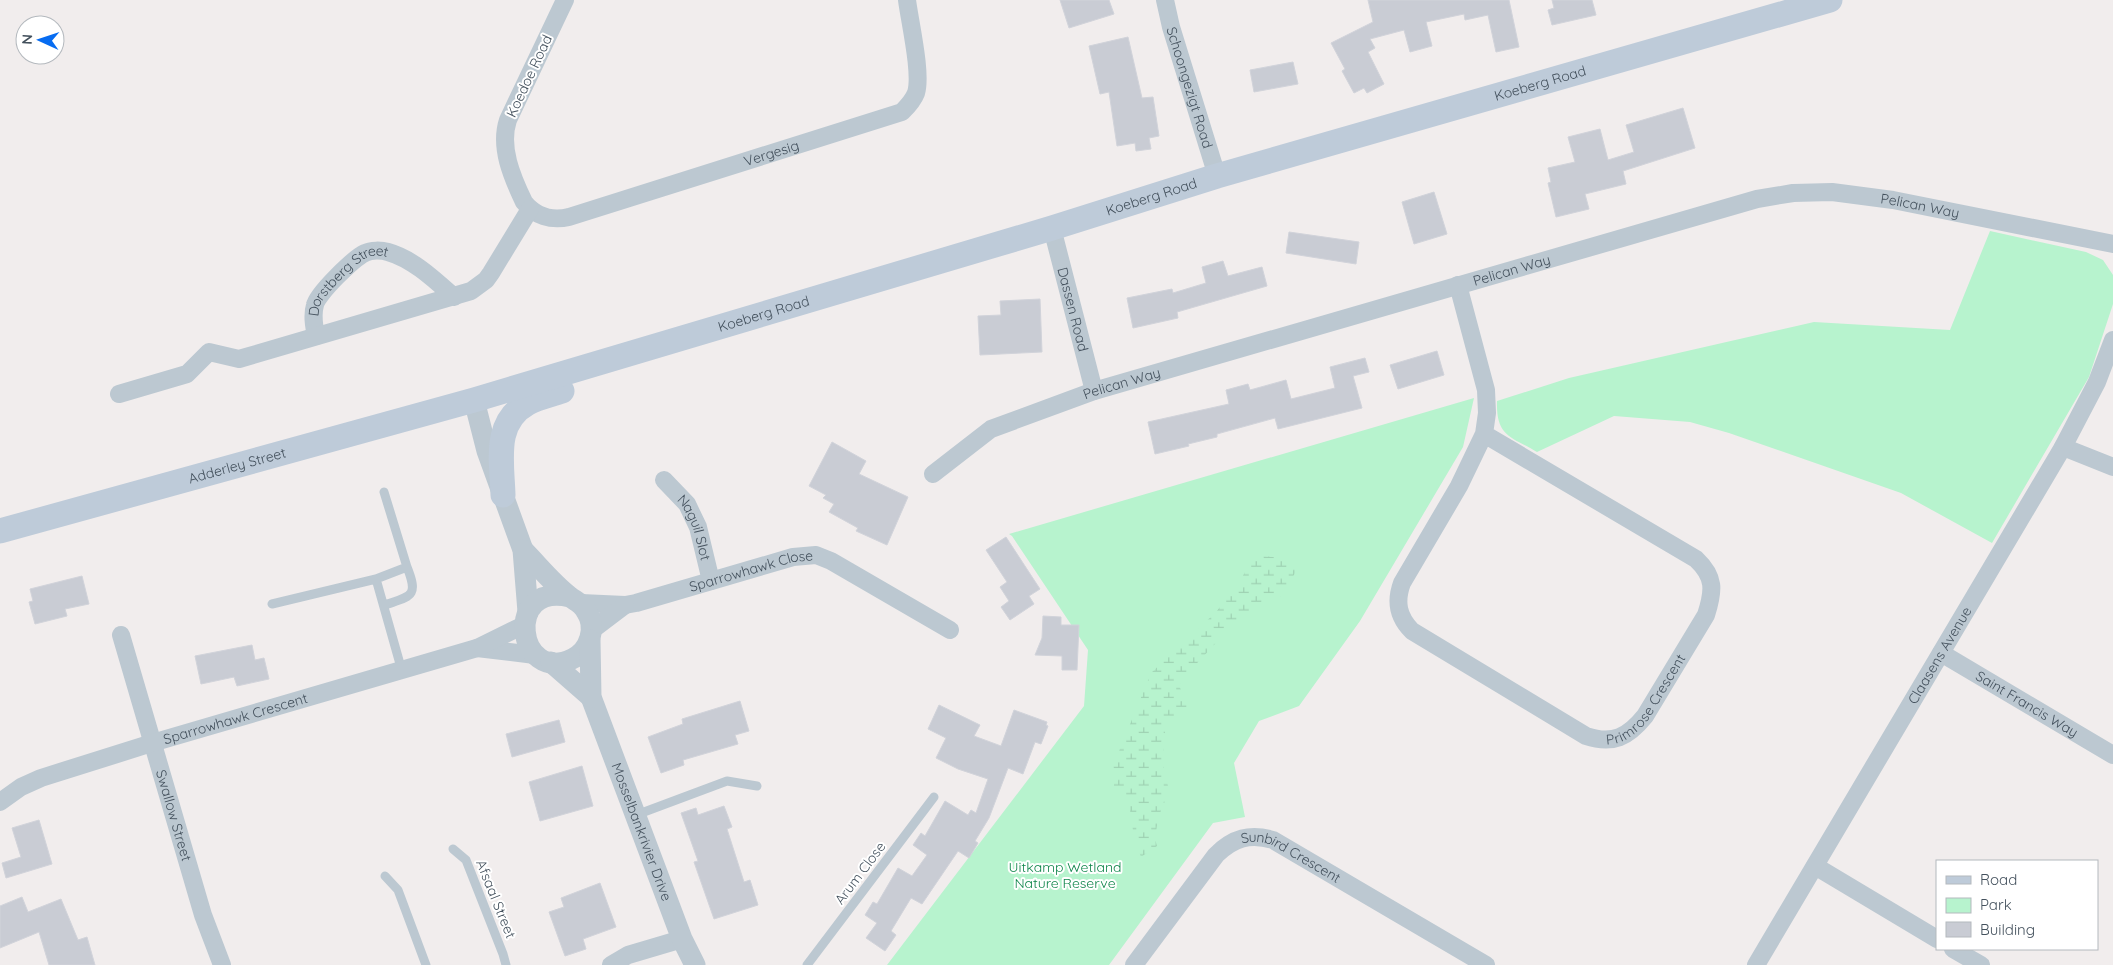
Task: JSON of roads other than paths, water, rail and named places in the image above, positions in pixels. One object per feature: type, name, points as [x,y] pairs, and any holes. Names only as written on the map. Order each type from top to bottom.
[{"type":"main road","name":"Koeberg Road","points":[[474,400],[646,350],[996,243],[1052,228],[1217,176],[1830,0]]},
{"type":"main road","points":[[503,495],[501,446],[504,432],[514,413],[530,402],[633,367],[640,363],[646,350]]},
{"type":"main road","name":"Adderley Street","points":[[0,531],[410,416],[474,400]]},
{"type":"street","name":"Koedoe Road","points":[[530,209],[520,194],[505,148],[504,136],[508,120],[565,0]]},
{"type":"street","name":"Vergesig","points":[[530,209],[548,218],[569,217],[902,112],[916,93],[918,77],[907,0]]},
{"type":"street","name":"Schoongezigt Road","points":[[1165,0],[1217,176]]},
{"type":"street","name":"Pelican Way","points":[[933,474],[991,429],[1094,391],[1756,198],[1793,193],[1832,192],[1893,200],[2113,244]]},
{"type":"street","name":"Dorstberg Street","points":[[119,394],[187,374],[209,352],[239,359],[471,291],[486,280],[530,209]]},
{"type":"street","name":"Dassen Road","points":[[1052,228],[1094,391]]},
{"type":"street","name":"Dorstberg Street","points":[[316,336],[314,312],[318,297],[358,258],[370,251],[388,252],[411,263],[433,278],[454,297]]},
{"type":"street","name":"Primrose Crescent","points":[[1458,285],[1486,390],[1488,413],[1484,434],[1459,486],[1402,583],[1398,602],[1402,619],[1412,631],[1586,736],[1599,740],[1618,738],[1634,730],[1645,716],[1706,614],[1711,599],[1712,583],[1707,570],[1696,559],[1484,434]]},
{"type":"street","name":"Claasens Avenue","points":[[1756,965],[2063,447],[2098,382],[2113,340]]},
{"type":"street","name":"Mosselbankrivier Drive","points":[[474,400],[487,452],[523,550],[525,638],[543,658],[591,698]]},
{"type":"street","points":[[2063,447],[2113,467]]},
{"type":"street","name":"Naguil Slot","points":[[664,480],[687,504],[698,528],[711,581]]},
{"type":"street","name":"Mosselbankrivier Drive","points":[[523,550],[589,615],[591,635],[591,698],[682,939],[695,965]]},
{"type":"street","name":"Sparrowhawk Close","points":[[575,600],[625,606],[794,557],[816,555],[831,561],[950,630]]},
{"type":"street","points":[[526,618],[533,606],[546,597],[554,595],[575,600]]},
{"type":"street","name":"Sparrowhawk Close","points":[[591,635],[625,606]]},
{"type":"street","name":"Sparrowhawk Crescent","points":[[0,802],[20,787],[41,778],[152,743],[477,648],[526,618]]},
{"type":"street","name":"Swallow Street","points":[[121,635],[204,915],[222,965]]},
{"type":"street","points":[[543,658],[559,663],[574,658],[581,654],[591,635]]},
{"type":"street","name":"Sparrowhawk Crescent","points":[[477,648],[543,658]]},
{"type":"street","name":"Saint Francis Way","points":[[1941,653],[2113,755]]},
{"type":"street","name":"Sunbird Crescent","points":[[1134,965],[1216,855],[1233,841],[1253,836],[1273,840],[1486,965]]},
{"type":"street","points":[[1815,866],[1936,938]]},
{"type":"street","points":[[611,965],[628,955],[682,939]]},
{"type":"street","points":[[1956,950],[1981,965]]},
{"type":"lane","points":[[384,492],[414,584],[407,598],[385,605]]},
{"type":"lane","points":[[272,604],[408,568]]},
{"type":"lane","points":[[376,578],[402,670]]},
{"type":"lane","points":[[635,815],[727,781],[757,786]]},
{"type":"lane","name":"Arum Close","points":[[807,965],[934,797]]},
{"type":"lane","name":"Afsaal Street","points":[[453,848],[466,860],[506,965]]},
{"type":"lane","points":[[385,876],[398,890],[426,965]]},
{"type":"park label","name":"Uitkamp Wetland Nature Reserve","points":[[1065,876]]}]
